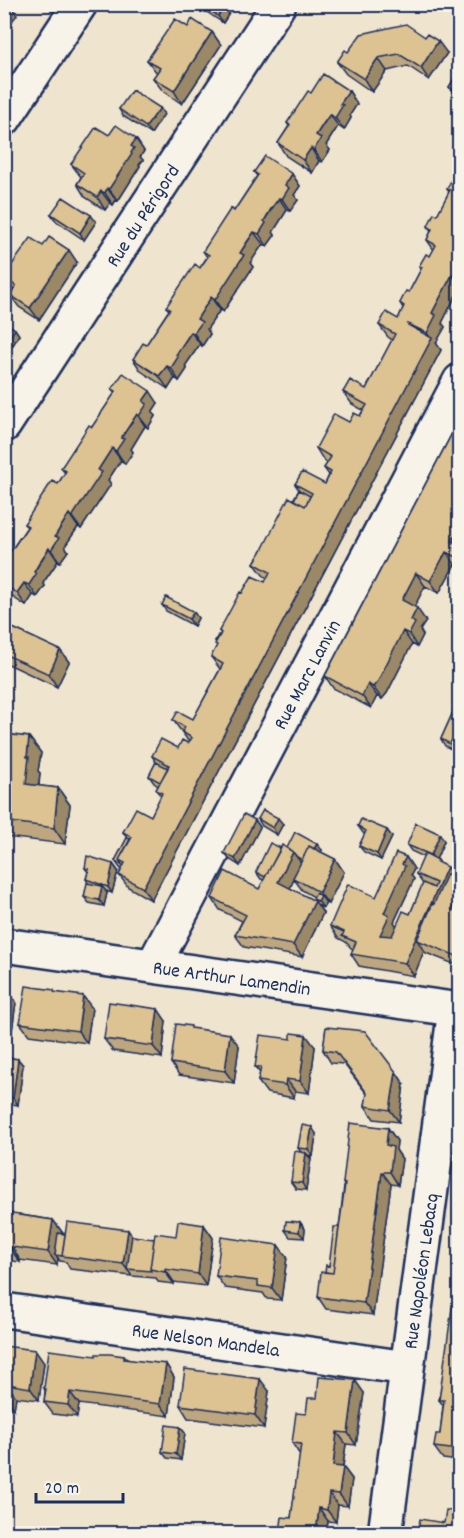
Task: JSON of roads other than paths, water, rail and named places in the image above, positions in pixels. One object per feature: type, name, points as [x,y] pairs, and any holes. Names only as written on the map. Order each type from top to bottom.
[{"type":"street","points":[[4,119],[80,4]]},
{"type":"street","name":"Rue du Périgord","points":[[4,425],[279,4]]},
{"type":"street","name":"Rue Marc Lanvin","points":[[153,966],[459,381]]},
{"type":"street","name":"Rue Arthur Lamendin","points":[[4,945],[457,1009]]},
{"type":"street","name":"Rue Napoléon Lebacq","points":[[386,1533],[457,1009]]},
{"type":"street","name":"Rue Nelson Mandela","points":[[4,1310],[407,1368]]}]
